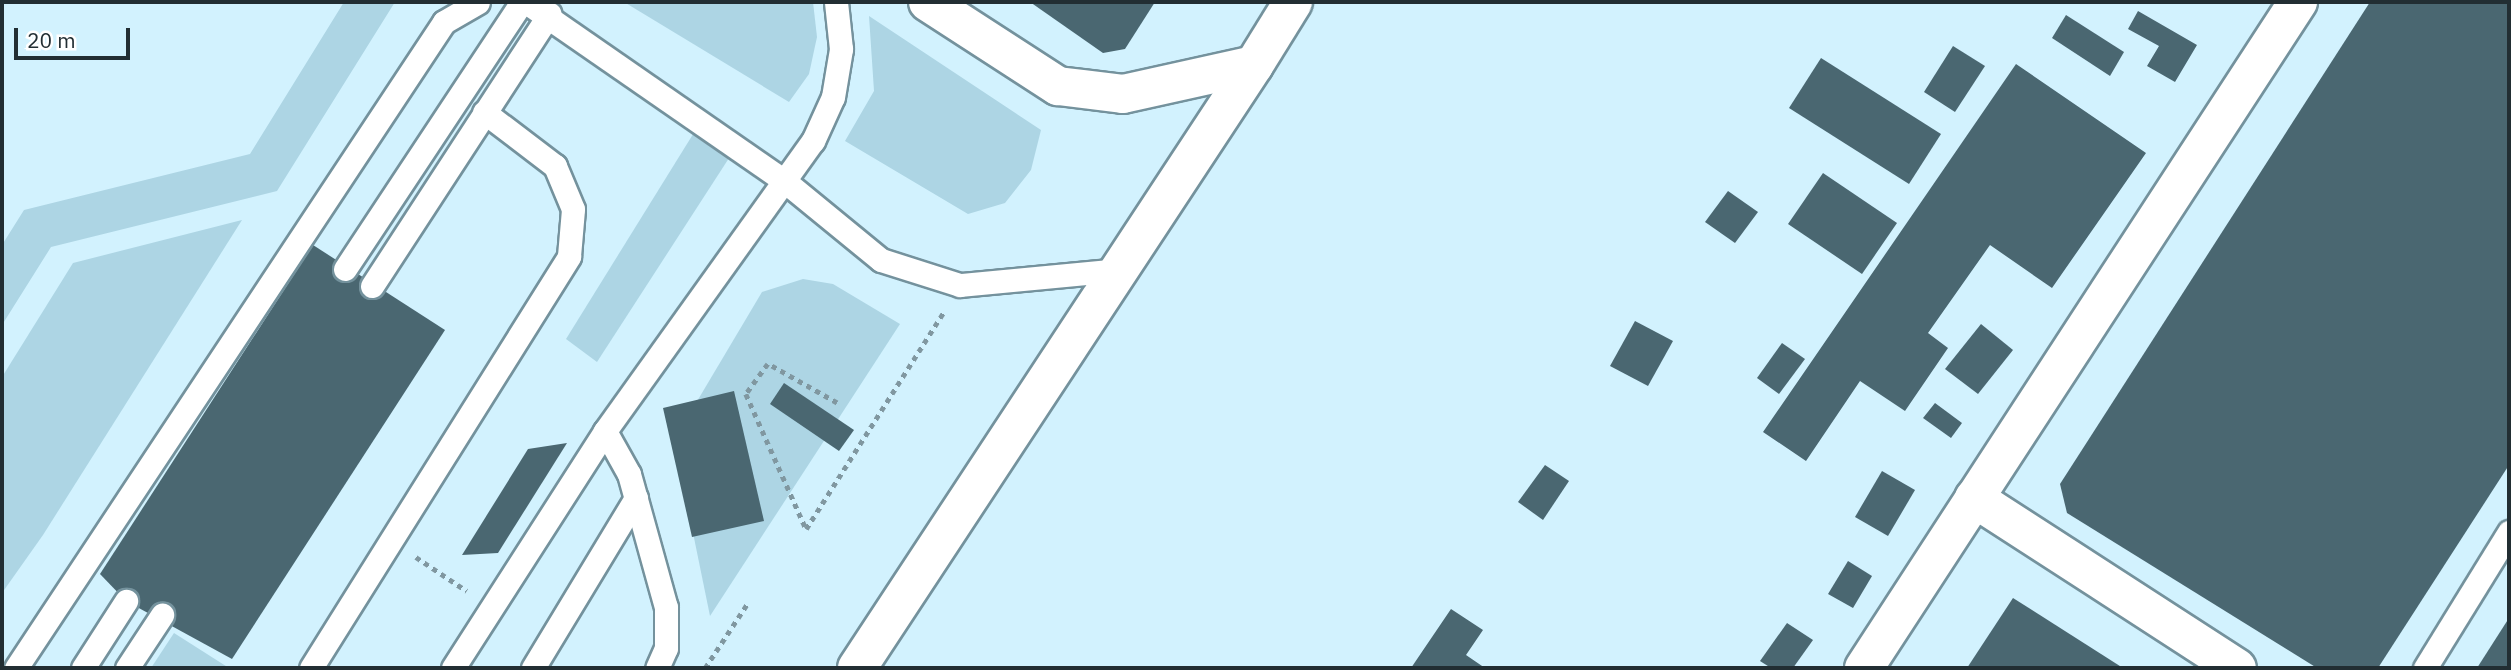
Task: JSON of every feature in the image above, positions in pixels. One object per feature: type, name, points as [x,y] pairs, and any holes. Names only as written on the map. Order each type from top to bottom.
[{"type":"main road","points":[[857,668],[1293,2]]},
{"type":"main road","points":[[1864,668],[2298,2]]},
{"type":"main road","points":[[946,6],[1058,86],[1090,93],[1156,90],[1254,65]]},
{"type":"main road","points":[[1974,498],[2236,668]]},
{"type":"lane","points":[[2,660],[20,662],[444,22],[478,2]]},
{"type":"lane","points":[[345,269],[524,2],[549,14],[782,179],[881,260],[960,285],[1119,270]]},
{"type":"lane","points":[[453,668],[605,431],[782,179],[813,141],[833,97],[841,49],[836,2]]},
{"type":"lane","points":[[372,286],[549,14]]},
{"type":"lane","points":[[311,668],[548,296],[574,233],[570,198],[555,166],[484,112]]},
{"type":"lane","points":[[605,431],[636,498],[666,607],[666,648],[657,668]]},
{"type":"lane","points":[[533,668],[636,498]]},
{"type":"lane","points":[[2425,668],[2509,532]]},
{"type":"lane","points":[[83,668],[127,601]]},
{"type":"lane","points":[[127,668],[162,615]]},
{"type":"path","points":[[837,403],[768,364],[746,394],[806,529],[960,285]]},
{"type":"path","points":[[392,541],[491,607]]},
{"type":"path","points":[[705,668],[747,604]]},
{"type":"shaded area","points":[[344,2],[395,2],[277,191],[51,247],[2,325],[2,245],[24,210],[250,154]]},
{"type":"shaded area","points":[[624,2],[813,2],[817,37],[809,74],[789,102]]},
{"type":"shaded area","points":[[869,16],[1041,130],[1031,170],[1005,203],[968,214],[845,141],[874,91]]},
{"type":"shaded area","points":[[695,131],[731,155],[597,362],[566,339]]},
{"type":"shaded area","points":[[242,220],[43,535],[2,593],[2,377],[73,263]]},
{"type":"shaded area","points":[[803,279],[833,284],[900,324],[710,616],[674,440],[762,292]]},
{"type":"shaded area","points":[[174,633],[229,668],[151,668]]},
{"type":"building","points":[[1030,2],[1155,2],[1125,49],[1103,53]]},
{"type":"building","points":[[2370,2],[2509,2],[2509,465],[2378,668],[2317,668],[2067,513],[2060,484]]},
{"type":"building","points":[[2138,11],[2197,45],[2175,82],[2147,66],[2159,46],[2128,29]]},
{"type":"building","points":[[2066,15],[2124,52],[2110,76],[2052,38]]},
{"type":"building","points":[[1953,46],[1985,66],[1955,112],[1924,92]]},
{"type":"building","points":[[1821,58],[1941,134],[1909,184],[1789,108]]},
{"type":"building","points":[[2016,64],[2146,153],[2052,288],[1990,245],[1928,333],[1948,348],[1905,411],[1860,381],[1806,461],[1763,432]]},
{"type":"building","points":[[1823,173],[1897,223],[1862,274],[1788,224]]},
{"type":"building","points":[[1728,191],[1758,212],[1735,243],[1705,222]]},
{"type":"building","points":[[313,245],[445,330],[232,659],[126,601],[100,574]]},
{"type":"building","points":[[1635,321],[1673,341],[1648,386],[1610,366]]},
{"type":"building","points":[[1981,324],[2013,350],[1978,394],[1945,369]]},
{"type":"building","points":[[1782,343],[1805,359],[1779,394],[1757,378]]},
{"type":"building","points":[[784,383],[854,430],[839,451],[770,404]]},
{"type":"building","points":[[734,391],[764,521],[692,537],[663,408]]},
{"type":"building","points":[[1935,403],[1962,423],[1951,438],[1923,418]]},
{"type":"building","points":[[567,443],[498,553],[462,555],[528,449]]},
{"type":"building","points":[[1545,465],[1569,481],[1543,520],[1518,502]]},
{"type":"building","points":[[1882,471],[1915,490],[1888,536],[1855,517]]},
{"type":"building","points":[[1848,561],[1872,576],[1853,608],[1828,594]]},
{"type":"building","points":[[2013,598],[2123,668],[1967,668]]},
{"type":"building","points":[[1451,609],[1483,630],[1466,655],[1485,668],[1411,668]]},
{"type":"building","points":[[2509,618],[2509,668],[2477,668]]},
{"type":"building","points":[[1787,623],[1813,640],[1793,668],[1771,668],[1760,661]]}]
